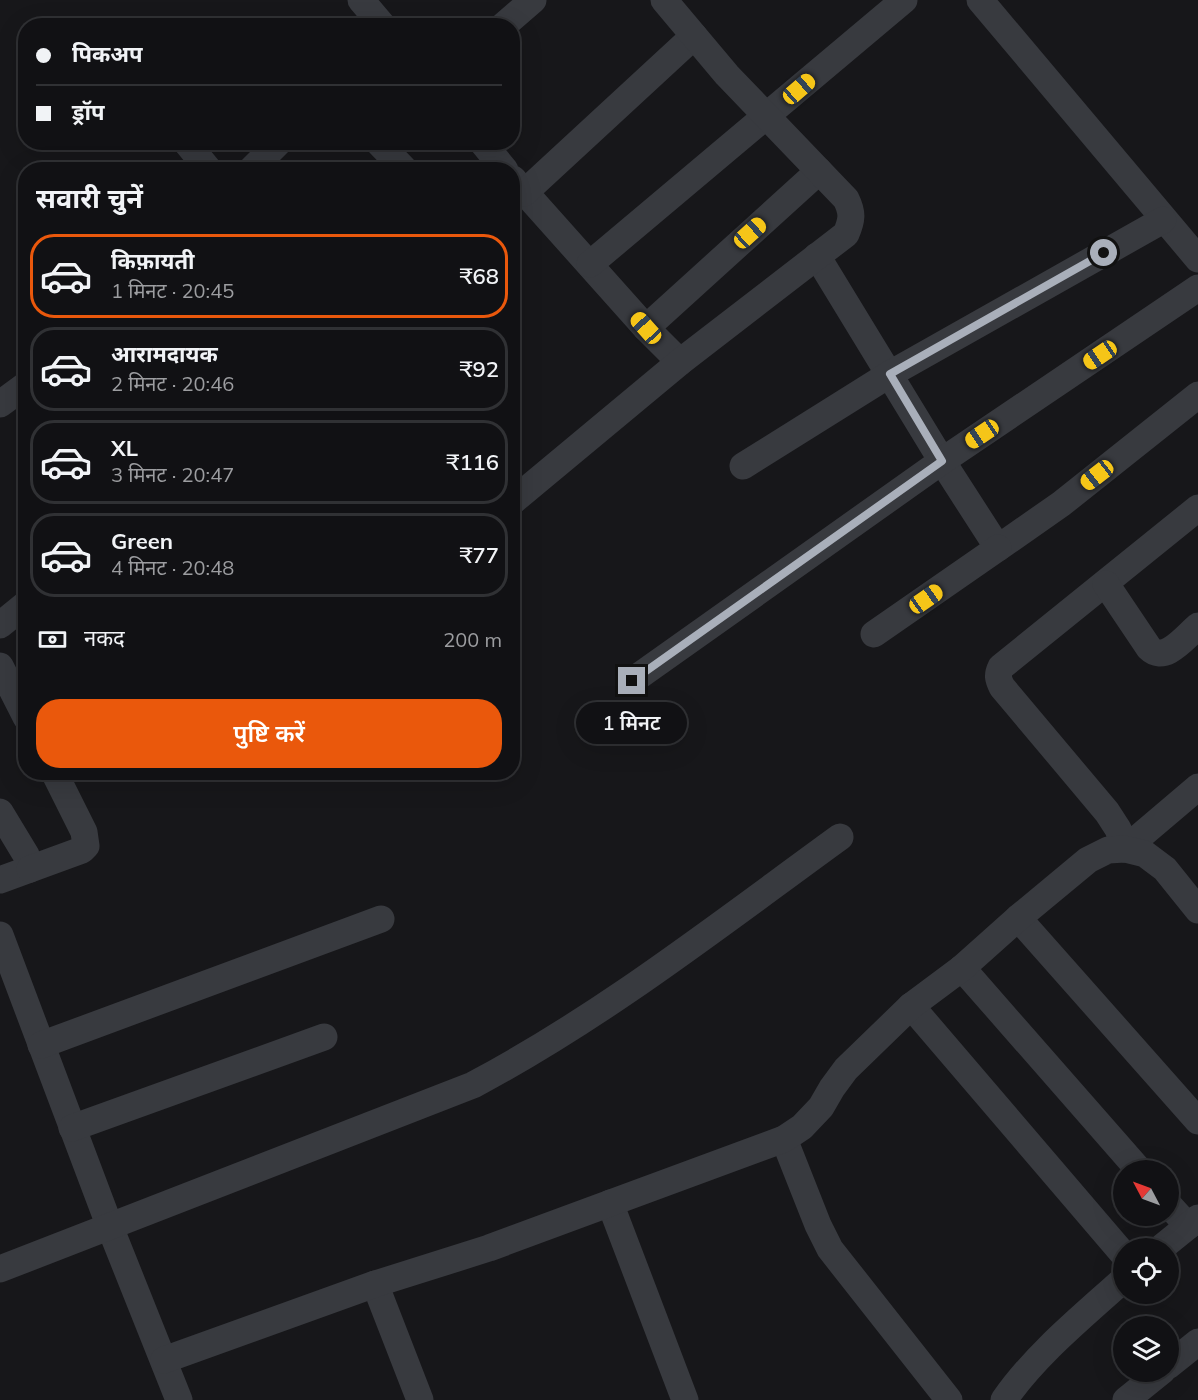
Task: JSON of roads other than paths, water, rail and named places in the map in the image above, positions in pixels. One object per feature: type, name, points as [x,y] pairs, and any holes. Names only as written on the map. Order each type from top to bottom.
[{"type":"street","points":[[361,0],[376,18]]},
{"type":"street","points":[[512,18],[533,0]]},
{"type":"street","points":[[520,495],[680,362],[846,234],[852,221],[846,199],[766,117],[664,0]]},
{"type":"street","points":[[590,264],[904,0]]},
{"type":"street","points":[[980,0],[1198,259]]},
{"type":"street","points":[[520,185],[694,36]]},
{"type":"street","points":[[193,150],[202,162]]},
{"type":"street","points":[[259,162],[271,150]]},
{"type":"street","points":[[386,150],[397,162]]},
{"type":"street","points":[[489,150],[498,162]]},
{"type":"street","points":[[646,328],[819,171]]},
{"type":"street","points":[[520,187],[646,328],[680,362]]},
{"type":"street","points":[[743,466],[890,374],[1163,220]]},
{"type":"street","points":[[817,256],[942,461],[999,548]]},
{"type":"street","points":[[632,681],[942,461],[1198,288]]},
{"type":"street","points":[[0,404],[18,391]]},
{"type":"street","points":[[874,634],[1067,498],[1198,395]]},
{"type":"street","points":[[1125,849],[1118,829],[1107,812],[998,680],[998,674],[1001,667],[1198,508]]},
{"type":"street","points":[[1106,584],[1155,654],[1169,651],[1198,626]]},
{"type":"street","points":[[0,625],[18,610]]},
{"type":"street","points":[[0,666],[18,701]]},
{"type":"street","points":[[0,880],[82,850],[86,846],[84,832],[58,780]]},
{"type":"street","points":[[1125,849],[1198,787]]},
{"type":"street","points":[[0,812],[26,855],[30,869]]},
{"type":"street","points":[[0,1269],[473,1085],[518,1061],[660,968],[840,837]]},
{"type":"street","points":[[164,1360],[375,1284],[489,1248],[784,1139],[802,1127],[821,1107],[831,1088],[846,1069],[911,1006],[962,968],[1088,860],[1108,850],[1125,849],[1144,854],[1165,869],[1198,909]]},
{"type":"street","points":[[1018,918],[1198,1121]]},
{"type":"street","points":[[41,1045],[381,919]]},
{"type":"street","points":[[0,935],[110,1227],[179,1400]]},
{"type":"street","points":[[962,968],[1130,1160]]},
{"type":"street","points":[[911,1006],[1113,1242]]},
{"type":"street","points":[[72,1128],[324,1037]]},
{"type":"street","points":[[784,1139],[818,1225],[830,1249],[949,1400]]},
{"type":"street","points":[[610,1203],[685,1400]]},
{"type":"street","points":[[1173,1238],[1193,1222],[1179,1212]]},
{"type":"street","points":[[375,1284],[420,1400]]},
{"type":"street","points":[[1004,1400],[1019,1380],[1065,1332],[1113,1289]]},
{"type":"street","points":[[1179,1357],[1198,1342]]},
{"type":"street","points":[[1126,1400],[1148,1382]]}]
